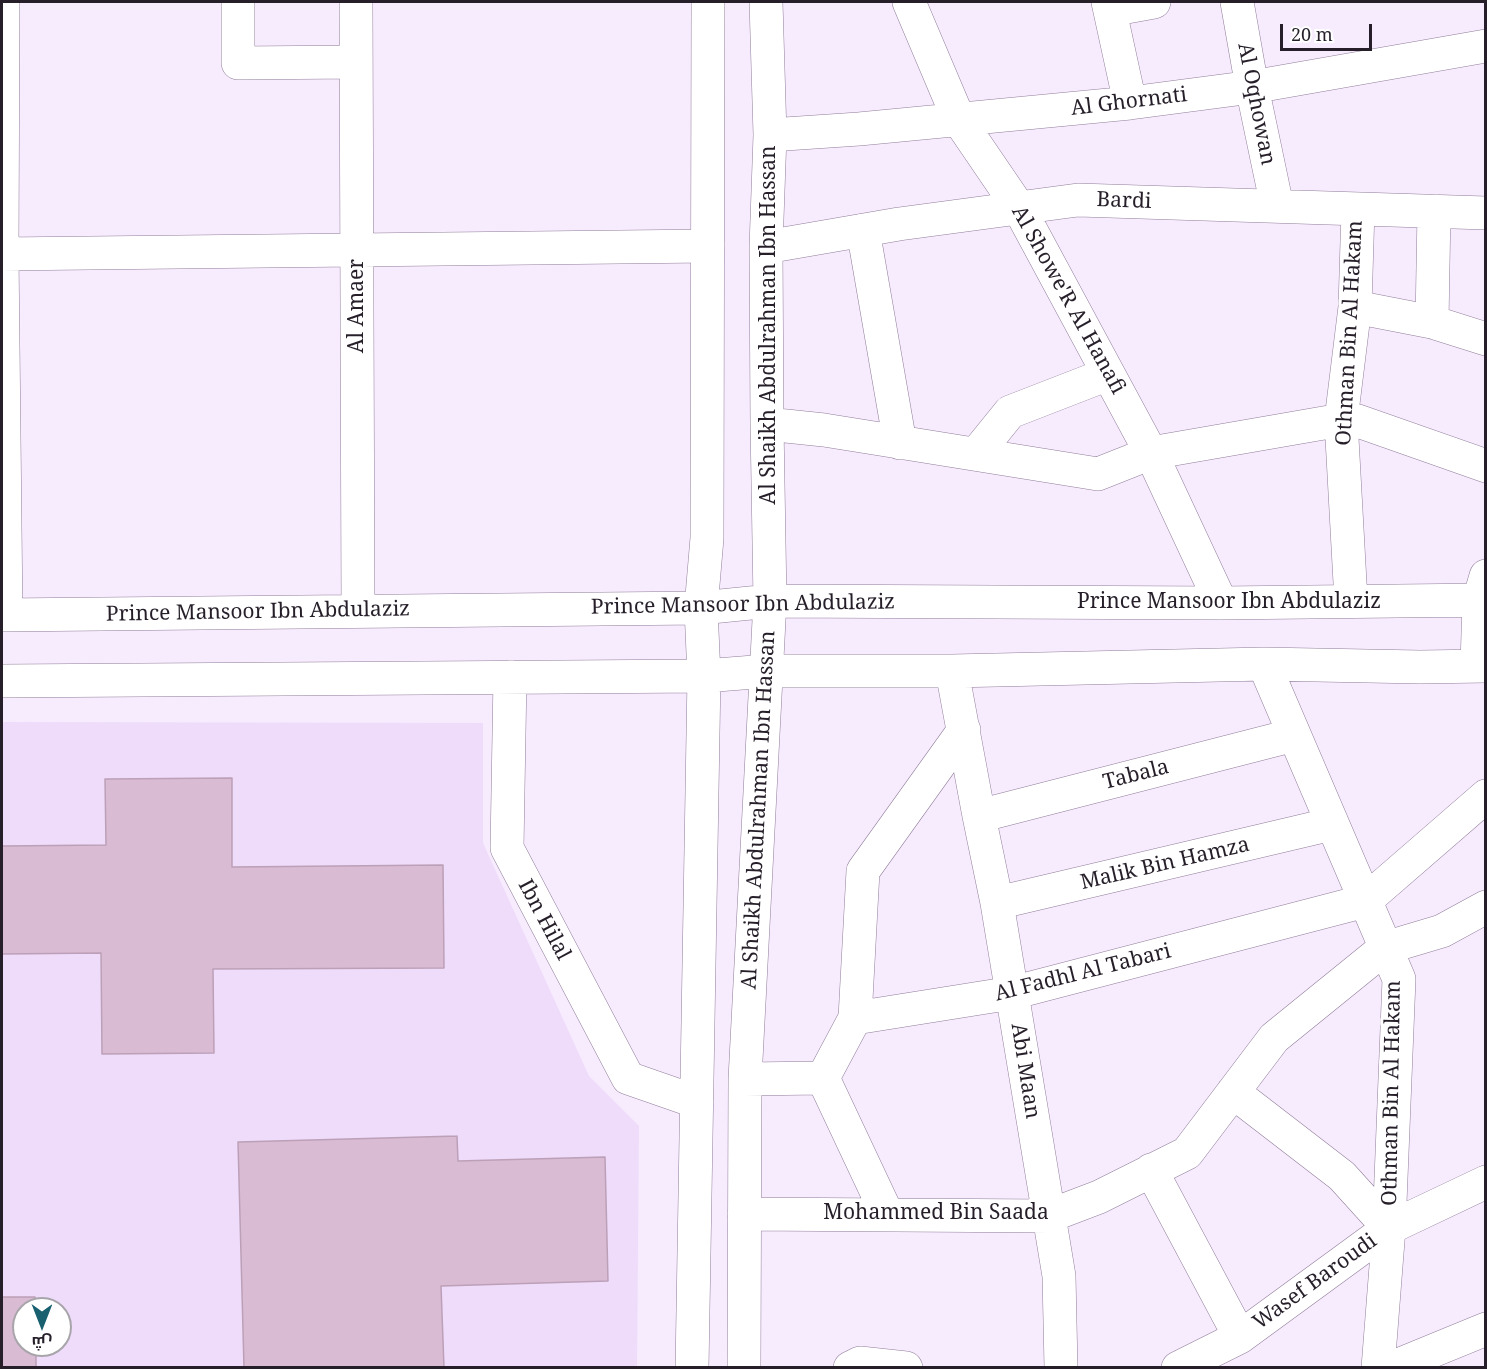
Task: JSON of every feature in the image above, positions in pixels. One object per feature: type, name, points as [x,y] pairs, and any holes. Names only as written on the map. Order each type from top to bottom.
[{"type":"street","points":[[3,2],[4,615]]},
{"type":"street","points":[[238,2],[238,63],[357,62]]},
{"type":"street","name":"Al Amaer","points":[[356,2],[358,611]]},
{"type":"street","points":[[692,1368],[704,676],[701,608],[707,538],[708,2]]},
{"type":"street","name":"Al Shaikh Abdulrahman Ibn Hassan","points":[[744,1368],[745,1079],[770,601],[766,247],[770,135],[766,2]]},
{"type":"street","name":"Al Showe'R Al Hanafi","points":[[909,2],[958,120],[1019,208],[1151,453],[1221,603]]},
{"type":"street","points":[[1130,104],[1109,6],[1154,2]]},
{"type":"street","name":"Al Oqhowan","points":[[1237,2],[1277,206]]},
{"type":"street","name":"Al Ghornati","points":[[770,135],[1130,104],[1252,87],[1485,46]]},
{"type":"street","name":"Bardi","points":[[766,247],[863,230],[1078,200],[1485,213]]},
{"type":"street","name":"Othman Bin Al Hakam","points":[[1351,601],[1341,420],[1355,307],[1358,209]]},
{"type":"street","points":[[1432,322],[1434,211]]},
{"type":"street","points":[[863,230],[900,443]]},
{"type":"street","points":[[2,254],[708,246]]},
{"type":"street","points":[[1355,307],[1432,322],[1485,339]]},
{"type":"street","points":[[976,454],[1010,412],[1108,374]]},
{"type":"street","points":[[767,424],[824,430],[1098,474],[1151,453],[1341,420],[1358,421],[1485,466]]},
{"type":"street","points":[[2,681],[704,676],[767,671],[952,671],[1264,664],[1481,666],[1483,592]]},
{"type":"street","name":"Prince Mansoor Ibn Abdulaziz","points":[[4,615],[701,608],[770,601],[1221,603],[1351,601],[1483,592]]},
{"type":"street","name":"Othman Bin Al Hakam","points":[[1264,664],[1399,980],[1389,1228],[1378,1368]]},
{"type":"street","name":"Abi Maan","points":[[952,671],[997,903],[1059,1276],[1061,1368]]},
{"type":"street","name":"Ibn Hilal","points":[[510,677],[507,848],[628,1078],[697,1102]]},
{"type":"street","points":[[823,1078],[855,1018],[863,871],[964,730]]},
{"type":"street","name":"Tabala","points":[[979,816],[1294,735]]},
{"type":"street","name":"Al Fadhl Al Tabari","points":[[855,1018],[1012,993],[1365,901],[1485,796]]},
{"type":"street","name":"Malik Bin Hamza","points":[[997,903],[1332,824]]},
{"type":"street","name":"Mohammed Bin Saada","points":[[744,1214],[1049,1216],[1099,1197],[1187,1153],[1274,1038],[1385,948],[1442,931],[1485,907]]},
{"type":"street","points":[[745,1079],[823,1078]]},
{"type":"street","points":[[823,1078],[887,1214]]},
{"type":"street","points":[[1233,1092],[1342,1176],[1389,1228]]},
{"type":"street","points":[[1151,1170],[1240,1337]]},
{"type":"street","name":"Wasef Baroudi","points":[[1178,1368],[1240,1337],[1389,1228],[1485,1182]]},
{"type":"street","points":[[1392,1368],[1485,1329]]},
{"type":"street","points":[[850,1368],[860,1363],[906,1368]]},
{"type":"shaded area","points":[[2,722],[483,723],[483,843],[589,1076],[639,1126],[637,1367],[2,1368]]},
{"type":"building","points":[[232,778],[232,867],[443,865],[444,968],[213,969],[214,1053],[102,1054],[101,953],[2,954],[2,846],[106,845],[105,779]]},
{"type":"building","points":[[457,1136],[458,1161],[605,1157],[608,1281],[441,1286],[444,1368],[244,1368],[238,1142]]},
{"type":"building","points":[[2,1297],[12,1297],[12,1357],[36,1357],[36,1368],[2,1368]]}]
